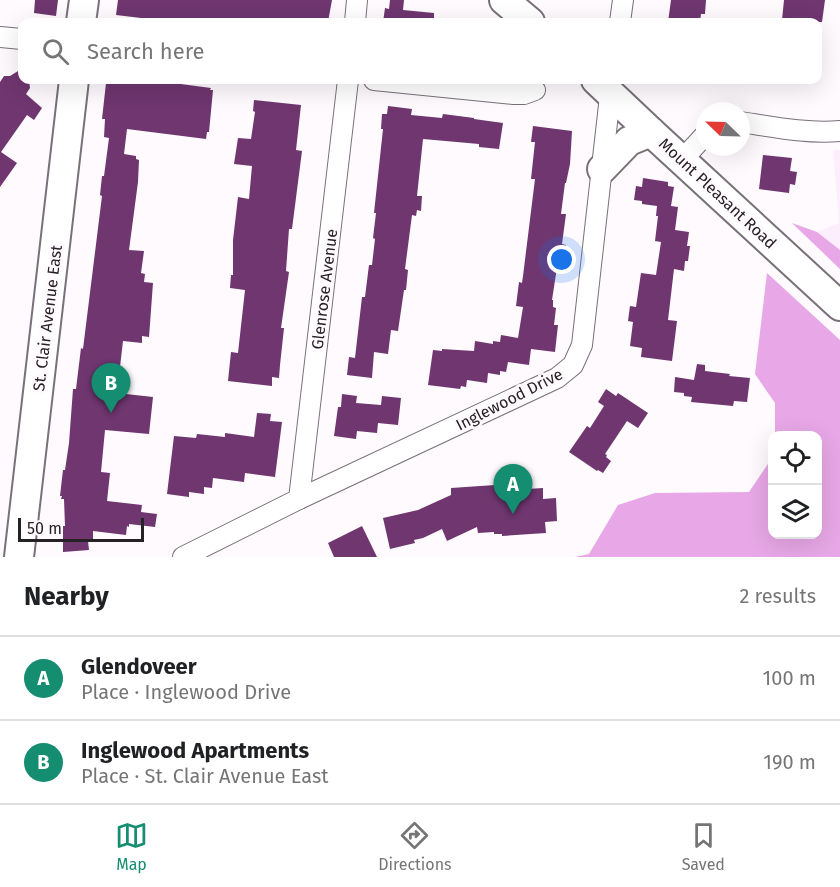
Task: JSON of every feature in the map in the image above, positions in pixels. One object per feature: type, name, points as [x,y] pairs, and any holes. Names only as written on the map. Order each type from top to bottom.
[{"type":"main road","points":[[82,18],[84,0]]},
{"type":"main road","points":[[504,0],[526,18]]},
{"type":"main road","name":"St. Clair Avenue East","points":[[19,557],[74,84]]},
{"type":"main road","name":"Mount Pleasant Road","points":[[606,84],[651,132],[840,306]]},
{"type":"main road","points":[[603,169],[629,141],[651,132]]},
{"type":"street","points":[[355,18],[357,0]]},
{"type":"street","points":[[621,18],[623,0]]},
{"type":"street","points":[[0,37],[18,39]]},
{"type":"street","name":"Glenrose Avenue","points":[[299,499],[348,84]]},
{"type":"street","points":[[414,84],[514,94],[524,94],[535,90]]},
{"type":"street","name":"Inglewood Drive","points":[[183,557],[299,499],[557,378],[573,365],[582,345],[603,169],[606,84]]},
{"type":"street","points":[[750,123],[789,129],[840,131]]},
{"type":"street","points":[[682,160],[696,145]]},
{"type":"shaded area","points":[[833,150],[840,150],[840,250],[817,232],[839,223]]},
{"type":"shaded area","points":[[792,223],[817,232],[840,250],[840,269]]},
{"type":"shaded area","points":[[767,273],[840,340],[840,557],[575,557],[589,554],[618,505],[655,493],[749,492],[768,464],[768,539],[822,539],[822,431],[775,431],[775,403],[755,374]]},
{"type":"building","points":[[35,0],[58,0],[56,16],[34,13]]},
{"type":"building","points":[[118,0],[332,0],[329,18],[141,18],[116,15]]},
{"type":"building","points":[[390,0],[404,0],[403,10],[434,13],[434,18],[384,18],[385,8],[389,9]]},
{"type":"building","points":[[671,0],[706,0],[705,14],[701,14],[700,18],[669,18]]},
{"type":"building","points":[[784,0],[825,0],[822,22],[822,18],[782,18]]},
{"type":"building","points":[[18,71],[18,84],[30,84],[26,94],[42,108],[34,120],[27,115],[1,152],[17,163],[0,187],[0,82],[4,76],[10,76]]},
{"type":"building","points":[[106,84],[181,84],[213,90],[209,132],[207,132],[206,139],[127,129],[124,154],[136,156],[139,160],[129,250],[144,251],[141,273],[145,274],[144,282],[153,283],[149,337],[142,336],[142,343],[123,341],[117,393],[153,397],[149,434],[105,430],[101,472],[110,473],[107,501],[142,505],[141,512],[157,514],[155,527],[129,524],[126,535],[93,531],[93,541],[88,541],[89,550],[63,552],[64,499],[60,496],[69,443],[73,389],[76,389],[81,348],[83,349],[102,196],[100,195],[102,176],[104,176],[109,138],[104,137],[105,119],[102,119]]},
{"type":"building","points":[[254,100],[301,105],[296,150],[302,151],[292,229],[289,229],[286,271],[289,272],[281,328],[284,328],[279,378],[272,377],[272,386],[228,381],[231,352],[238,353],[245,290],[230,288],[231,275],[233,275],[233,240],[238,197],[249,199],[252,166],[234,164],[238,138],[251,139],[255,112],[253,111]]},
{"type":"building","points":[[388,106],[412,109],[411,115],[442,118],[443,114],[503,123],[499,149],[479,147],[479,144],[423,139],[417,196],[422,196],[421,211],[417,210],[416,216],[412,215],[405,269],[408,270],[406,290],[404,290],[398,331],[391,330],[388,354],[374,352],[372,378],[347,375],[349,357],[355,358],[362,297],[365,297],[369,265],[372,265],[376,213],[374,213],[383,129],[381,129],[382,114],[387,114]]},
{"type":"building","points":[[533,126],[572,131],[570,164],[561,214],[566,214],[562,244],[566,245],[564,262],[558,261],[552,300],[553,307],[556,308],[554,325],[558,325],[555,352],[531,349],[529,365],[508,362],[506,372],[500,371],[500,375],[488,373],[487,383],[467,380],[466,387],[461,386],[460,389],[428,385],[433,350],[474,351],[475,341],[493,344],[493,341],[500,342],[501,335],[518,338],[523,307],[516,306],[519,282],[522,283],[535,179],[531,179],[535,142],[531,142]]},
{"type":"building","points":[[763,155],[792,158],[790,171],[797,172],[795,185],[790,184],[789,193],[759,189]]},
{"type":"building","points":[[643,178],[668,182],[668,186],[674,187],[671,206],[678,207],[675,230],[689,232],[687,246],[690,246],[684,271],[674,269],[668,320],[677,321],[672,361],[641,357],[642,348],[630,346],[633,322],[628,321],[630,306],[636,307],[641,273],[656,275],[661,242],[655,241],[657,206],[642,204],[642,201],[634,200],[636,186],[642,187]]},
{"type":"building","points":[[697,364],[705,365],[705,371],[750,378],[747,402],[734,401],[733,406],[691,402],[692,397],[674,392],[675,377],[694,380]]},
{"type":"building","points":[[606,389],[616,396],[618,393],[648,413],[638,428],[627,421],[605,454],[611,461],[603,473],[569,452],[587,426],[590,428],[604,406],[598,402]]},
{"type":"building","points":[[342,394],[357,396],[356,403],[381,405],[382,396],[401,398],[398,425],[378,423],[377,433],[357,431],[356,439],[334,436]]},
{"type":"building","points":[[257,413],[271,414],[270,421],[282,422],[275,477],[245,473],[244,482],[213,478],[212,488],[204,487],[204,494],[189,492],[189,497],[167,494],[174,436],[196,438],[197,434],[225,437],[225,433],[254,437]]},
{"type":"building","points":[[511,484],[511,490],[543,488],[543,499],[556,498],[557,521],[545,522],[546,533],[502,536],[494,532],[478,533],[477,527],[447,541],[442,529],[414,540],[415,543],[390,549],[383,518],[418,510],[451,495],[451,488]]},
{"type":"building","points":[[362,526],[377,557],[334,557],[328,543]]},
{"type":"place","name":"Inglewood Apartments","points":[[111,413]]},
{"type":"place","name":"Glendoveer","points":[[513,514]]}]
